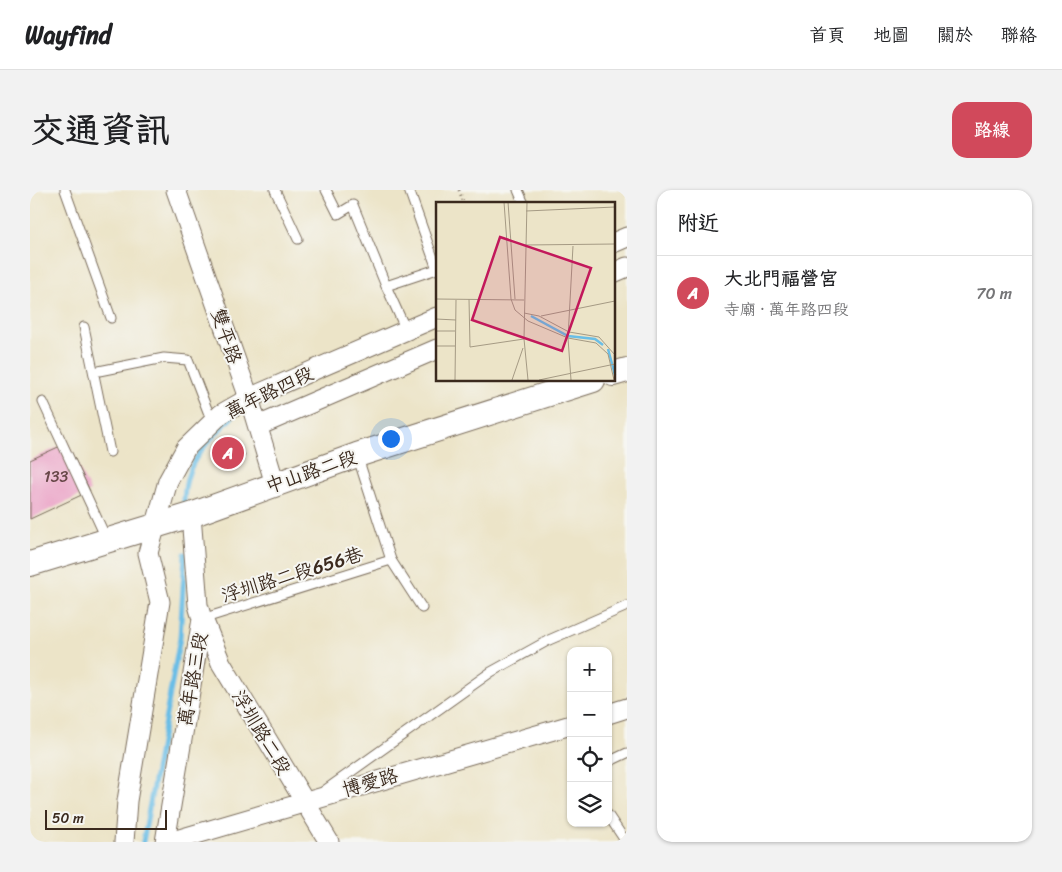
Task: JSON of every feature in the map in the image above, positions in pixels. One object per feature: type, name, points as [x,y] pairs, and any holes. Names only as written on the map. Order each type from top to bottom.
[{"type":"street","name":"雙平路","points":[[176,190],[249,398],[275,484]]},
{"type":"street","points":[[614,243],[627,237]]},
{"type":"street","points":[[614,272],[627,267]]},
{"type":"street","name":"萬年路四段","points":[[156,525],[168,481],[181,456],[186,448],[221,414],[249,398],[436,317]]},
{"type":"street","name":"萬年路四段","points":[[258,426],[436,349]]},
{"type":"street","points":[[614,374],[627,370]]},
{"type":"street","name":"中山路二段","points":[[30,564],[191,515],[357,455],[591,381]]},
{"type":"street","name":"萬年路三段","points":[[165,842],[202,619],[198,606],[191,515]]},
{"type":"street","points":[[124,842],[127,800],[160,602],[148,554],[156,525]]},
{"type":"street","name":"浮圳路二段","points":[[202,619],[221,663],[309,800],[329,842]]},
{"type":"street","points":[[612,713],[627,708]]},
{"type":"street","name":"博愛路","points":[[169,842],[309,800],[567,730]]},
{"type":"lane","points":[[65,190],[111,318]]},
{"type":"lane","points":[[275,190],[298,239]]},
{"type":"lane","points":[[326,190],[338,214],[353,205],[406,330]]},
{"type":"lane","points":[[409,190],[436,266]]},
{"type":"lane","points":[[518,190],[523,202]]},
{"type":"lane","points":[[386,286],[436,269]]},
{"type":"lane","points":[[84,327],[110,452]]},
{"type":"lane","points":[[94,372],[164,358],[188,360],[212,423]]},
{"type":"lane","points":[[43,402],[107,540]]},
{"type":"lane","points":[[357,455],[391,560],[422,608]]},
{"type":"lane","name":"浮圳路二段656巷","points":[[202,619],[391,560]]},
{"type":"lane","points":[[309,800],[492,672],[549,640],[627,606]]},
{"type":"lane","points":[[612,760],[627,753]]},
{"type":"lane","points":[[612,821],[626,842]]},
{"type":"path","points":[[459,190],[463,202]]},
{"type":"building","points":[[233,437],[245,455],[223,469],[211,451]]},
{"type":"building","points":[[67,443],[90,491],[30,519],[30,460]]},
{"type":"waterway","points":[[184,511],[184,494],[191,468],[204,447],[233,416]]},
{"type":"waterway","points":[[143,842],[180,638],[185,554]]},
{"type":"place","name":"大北門福營宮","points":[[228,453]]}]
